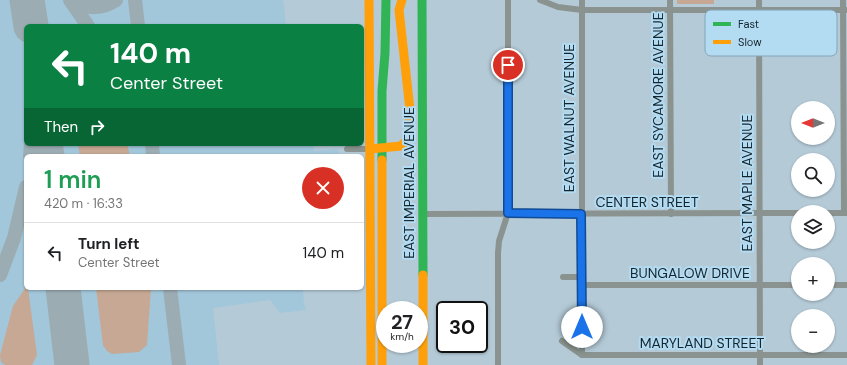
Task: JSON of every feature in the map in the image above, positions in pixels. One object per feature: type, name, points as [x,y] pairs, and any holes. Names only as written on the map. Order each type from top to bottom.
[{"type":"main road","points":[[369,0],[370,365]]},
{"type":"main road","points":[[382,365],[381,148],[386,0]]},
{"type":"main road","points":[[370,148],[396,146],[405,143],[409,138],[409,99],[399,10],[402,0]]},
{"type":"main road","name":"EAST IMPERIAL AVENUE","points":[[422,0],[423,365]]},
{"type":"street","points":[[498,365],[498,253],[499,241],[508,213],[508,0]]},
{"type":"street","points":[[540,0],[558,7],[582,10],[845,10]]},
{"type":"street","name":"EAST WALNUT AVENUE","points":[[582,0],[582,355]]},
{"type":"street","name":"EAST SYCAMORE AVENUE","points":[[670,0],[671,214]]},
{"type":"street","name":"EAST MAPLE AVENUE","points":[[759,0],[759,10]]},
{"type":"street","points":[[843,0],[845,10],[845,213]]},
{"type":"street","name":"EAST MAPLE AVENUE","points":[[759,56],[760,365]]},
{"type":"street","points":[[347,149],[370,148]]},
{"type":"street","name":"CENTER STREET","points":[[423,214],[791,213]]},
{"type":"street","points":[[562,277],[581,277]]},
{"type":"street","name":"BUNGALOW DRIVE","points":[[581,285],[791,285]]},
{"type":"street","points":[[835,285],[847,285]]},
{"type":"street","points":[[562,341],[582,355]]},
{"type":"street","name":"MARYLAND STREET","points":[[582,355],[847,355]]},
{"type":"shaded area","points":[[0,0],[283,0],[286,24],[24,24],[24,146],[313,146],[314,151],[338,149],[339,154],[24,154],[24,290],[303,290],[306,310],[280,313],[270,300],[213,308],[219,365],[0,365]]},
{"type":"shaded area","points":[[677,0],[714,0],[714,4],[677,4]]},
{"type":"shaded area","points":[[78,146],[128,146],[130,154],[80,154]]},
{"type":"shaded area","points":[[24,290],[28,290],[37,355],[32,365],[5,365],[1,362],[0,355],[13,306]]},
{"type":"shaded area","points":[[96,290],[151,290],[147,345],[139,352],[112,354],[107,351],[103,345]]},
{"type":"taxiway","points":[[70,0],[87,24]]},
{"type":"taxiway","points":[[73,0],[89,7],[100,7],[116,0]]},
{"type":"taxiway","points":[[135,0],[138,24]]},
{"type":"taxiway","points":[[28,4],[30,24]]},
{"type":"taxiway","points":[[30,154],[31,146]]},
{"type":"taxiway","points":[[152,146],[153,154]]},
{"type":"taxiway","points":[[0,275],[14,238],[24,196]]},
{"type":"taxiway","points":[[170,290],[179,365]]},
{"type":"taxiway","points":[[70,346],[76,365]]},
{"type":"runway","points":[[27,0],[31,24]]},
{"type":"runway","points":[[45,146],[47,154]]},
{"type":"runway","points":[[63,290],[72,365]]},
{"type":"traffic: fast","points":[[382,160],[382,91],[385,53],[386,0]]},
{"type":"traffic: fast","points":[[422,0],[423,275]]},
{"type":"traffic: slow","points":[[369,0],[371,365]]},
{"type":"traffic: slow","points":[[370,149],[401,146],[409,138],[410,110],[399,10],[402,0]]},
{"type":"traffic: slow","points":[[382,160],[382,365]]},
{"type":"traffic: slow","points":[[423,275],[423,365]]},
{"type":"route","points":[[508,65],[508,213],[581,214],[582,327]]}]
